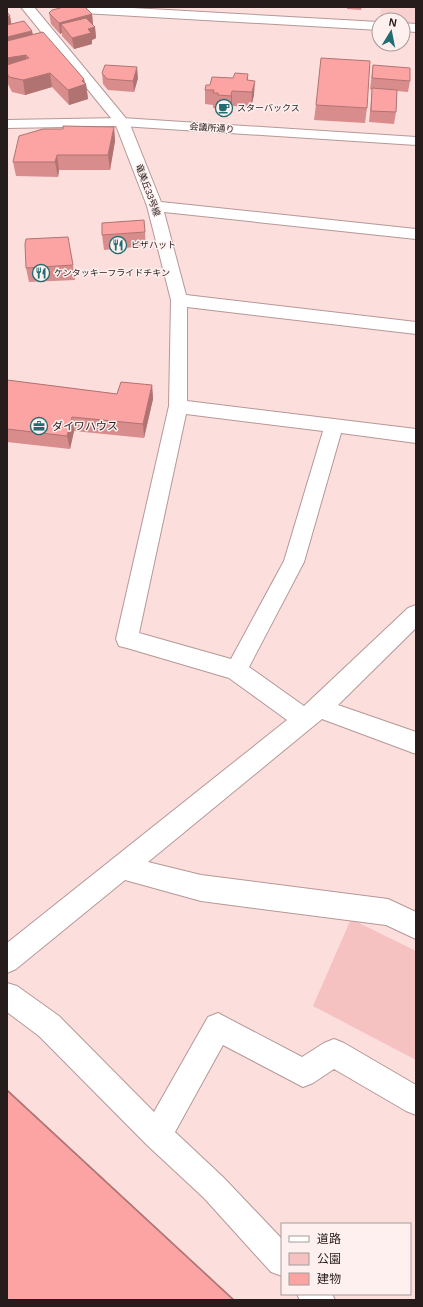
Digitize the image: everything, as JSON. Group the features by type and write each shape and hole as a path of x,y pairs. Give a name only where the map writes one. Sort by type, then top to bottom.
{"street":[{"name":"竜美丘33号線","path":"27,7 122,122 155,206 179,300 178,406 127,639 236,670"},
{"path":"280,21 282,7"},
{"path":"68,12 83,8 371,26"},
{"path":"38,19 53,16"},
{"name":"会議所通り","path":"7,124 122,122 416,141"},
{"path":"155,206 416,234"},
{"path":"179,300 416,328"},
{"path":"178,406 416,436"},
{"path":"334,426 294,562 236,670 312,714 416,743"},
{"path":"7,960 312,714 416,614"},
{"path":"122,867 201,888 388,912 416,926"},
{"path":"7,996 49,1026 157,1135 214,1188 281,1260"},
{"path":"157,1135 218,1027 303,1073 334,1053 416,1101"}],"shaded area":[{"path":"381,7 416,7 416,23 411,23 411,12 381,12"}],"green space":[{"path":"351,919 416,951 416,1060 313,1006"}],"building":[{"path":"64,7 85,7 92,14 59,23 49,13 52,10"},
{"path":"86,18 95,27 88,29 91,33 72,38 61,24"},
{"path":"24,21 32,31 7,37 7,25"},
{"path":"43,32 84,79 82,81 86,84 68,90 50,73 23,80 9,77 7,73 7,65 29,58 26,55 7,58 7,41"},
{"path":"321,58 370,61 367,108 316,105"},
{"path":"105,65 137,67 133,81 107,79 102,73"},
{"path":"373,65 410,68 410,81 372,78"},
{"path":"235,73 248,74 247,80 255,81 252,92 232,91 231,96 218,95 218,93 213,93 214,90 205,90 206,85 210,85 212,77 233,78"},
{"path":"372,88 397,90 396,112 371,111"},
{"path":"63,126 114,127 108,155 57,155 55,162 13,162 19,136 43,129 63,129"},
{"path":"144,220 145,232 102,235 102,223"},
{"path":"68,237 73,265 26,268 26,239"},
{"path":"7,380 117,394 121,382 152,385 143,424 72,417 67,436 7,429"},
{"path":"7,1091 233,1300 7,1300"}],"place":[{"name":"スターバックス","path":"224,108"},
{"name":"ピザハット","path":"118,245"},
{"name":"ケンタッキーフライドチキン","path":"41,273"},
{"name":"ダイワハウス","path":"39,426"}]}
